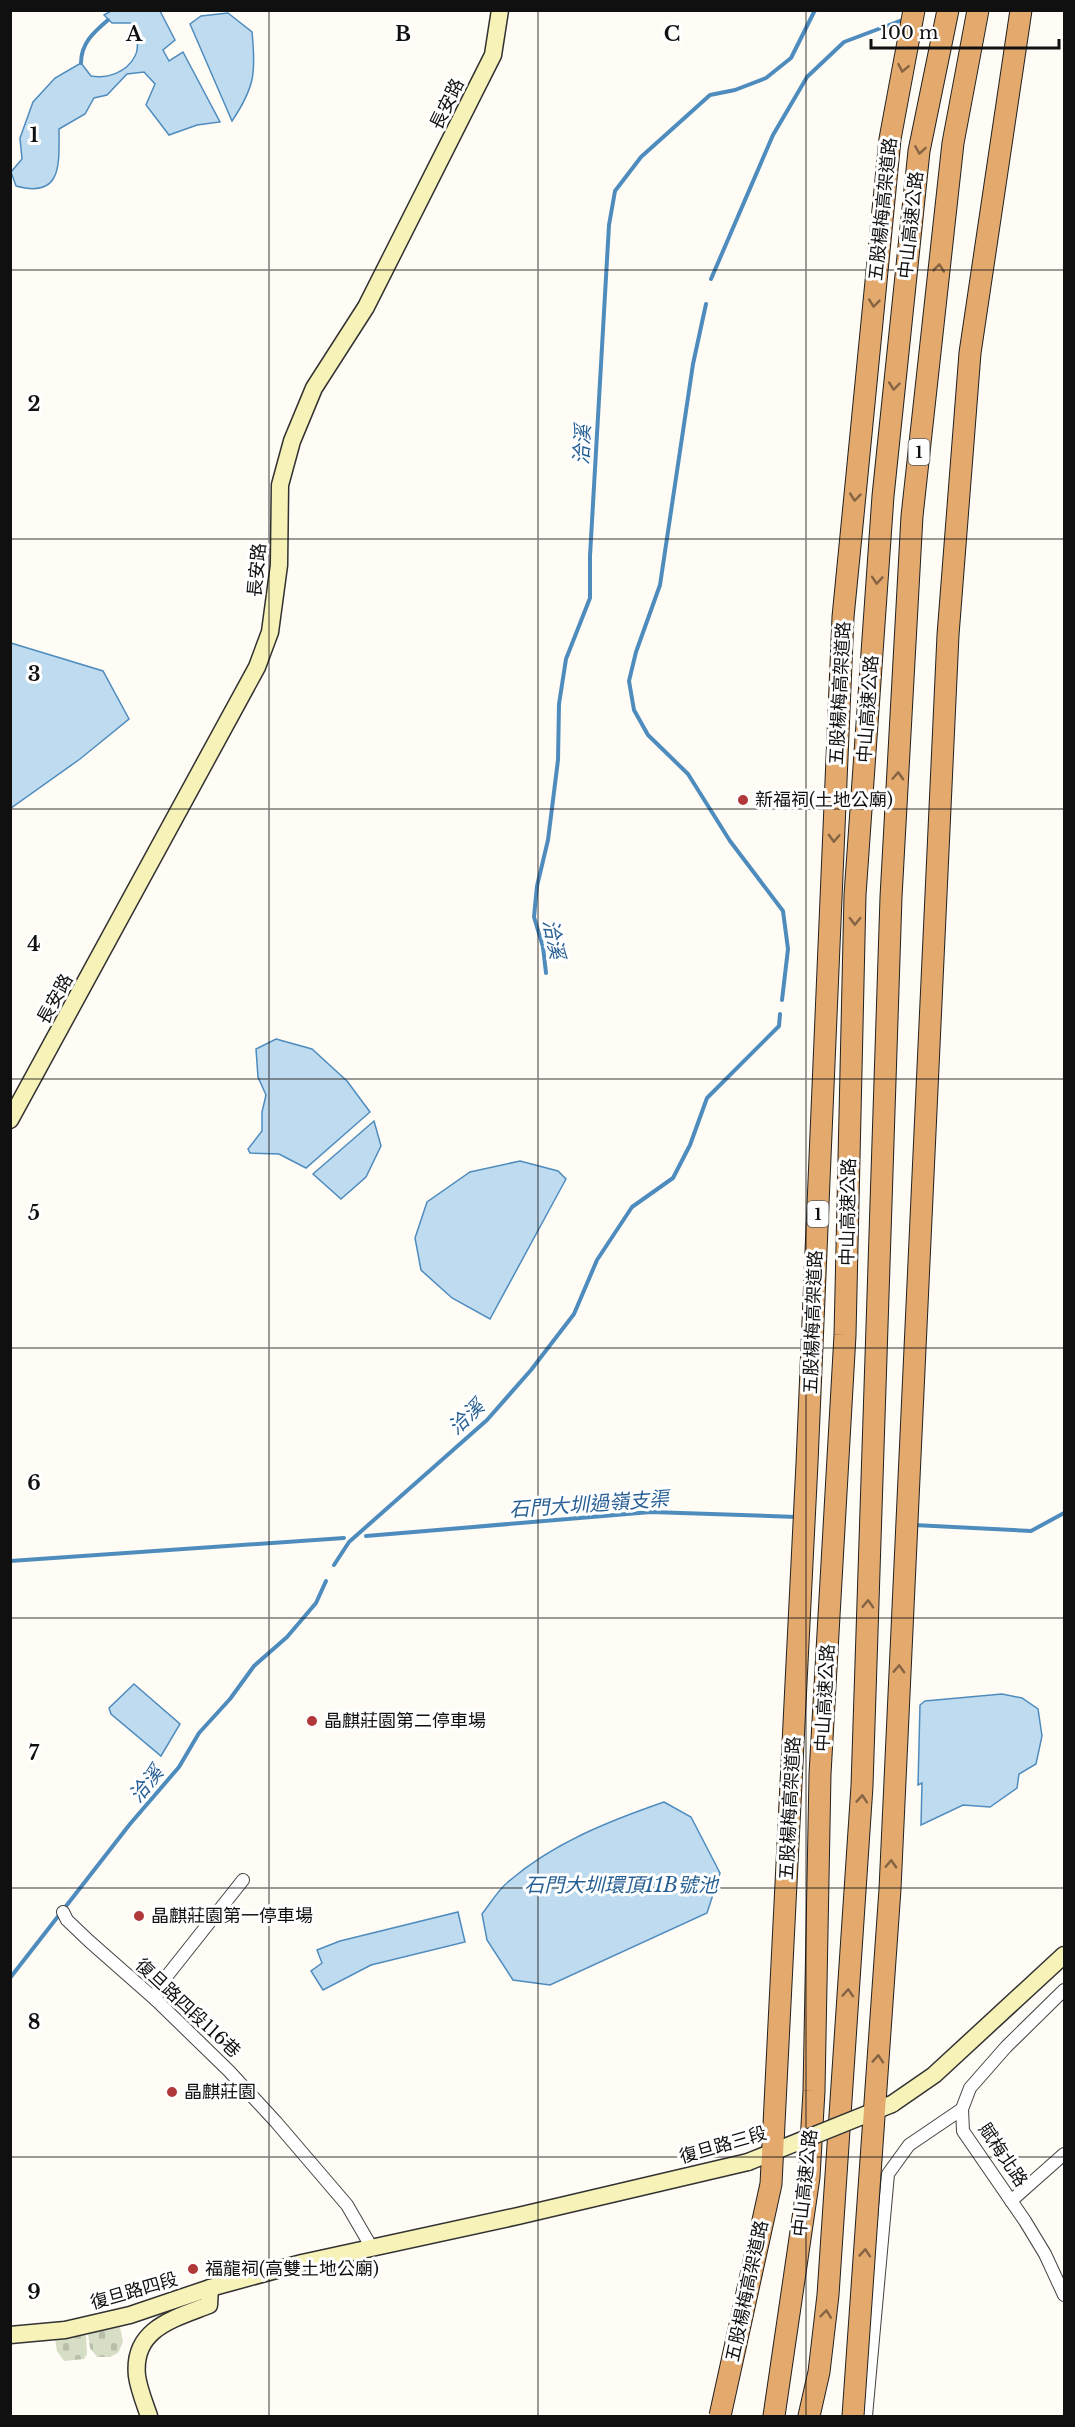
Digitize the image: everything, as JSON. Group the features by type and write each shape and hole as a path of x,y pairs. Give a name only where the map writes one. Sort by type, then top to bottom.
{"highway":[{"name":"五股楊梅高架道路","path":"720,2416 771,2184 808,1451 843,617 890,139 914,10"},
{"name":"中山高速公路","path":"774,2416 809,2177 814,2091 820,1774 845,1335 855,895 883,496 919,151 948,10"},
{"name":"中山高速公路","path":"809,2416 819,2372 830,2273 862,1786 891,897 912,516 953,143 978,10"},
{"path":"854,2416 890,1889 948,635 970,353 1021,10"},
{"path":"819,2372 819,2416"}],"street":[{"name":"長安路","path":"10,1120 257,668 270,632 279,565 280,485 292,441 314,388 366,307 493,55 500,10"},
{"path":"156,2000 159,1986 243,1880"},
{"name":"復旦路四段116巷","path":"63,1912 67,1920 88,1941 156,2000 229,2071 276,2122 347,2205 372,2248"},
{"name":"復旦路三段","path":"372,2248 748,2162 892,2104 934,2075 1065,1955"},
{"name":"賦梅北路","path":"1065,1990 1006,2047 970,2088 962,2109 963,2131 1045,2254 1065,2295"},
{"path":"866,2416 888,2174 909,2145 962,2109"},
{"path":"1011,2201 1065,2154"},
{"name":"復旦路四段","path":"10,2336 65,2330 130,2315 210,2288 302,2263 372,2248"},
{"path":"149,2416 137,2378 138,2356 146,2339 162,2324 208,2305 210,2288"}],"green space":[{"path":"120,2327 123,2342 118,2353 110,2357 97,2357 90,2348 88,2334"},
{"path":"86,2334 87,2354 84,2359 64,2361 57,2351 55,2339"}],"water":[{"path":"111,11 160,11 175,40 163,50 169,61 183,52 220,122 197,125 169,135 146,105 155,84 144,72 127,74 107,95 94,98 85,114 59,129 58,165 50,183 31,189 16,186 11,172 22,159 20,138 33,102 55,78 81,63 91,76 97,77 116,73 132,62 137,44 134,23 112,23 104,15"},
{"path":"228,13 252,32 254,58 249,88 232,121 190,24 201,16"},
{"path":"11,643 103,671 129,719 80,759 11,808"},
{"path":"276,1039 312,1049 347,1081 370,1112 306,1168 279,1154 250,1153 248,1149 262,1131 262,1112 266,1095 258,1077 256,1049"},
{"path":"374,1121 381,1146 366,1177 341,1199 313,1174"},
{"path":"520,1161 558,1171 566,1179 490,1319 452,1298 421,1270 415,1238 427,1202 470,1172"},
{"path":"134,1684 180,1724 161,1756 111,1714 109,1708"},
{"path":"1002,1694 1022,1698 1038,1709 1042,1736 1036,1764 1019,1774 1017,1788 990,1807 963,1805 921,1825 922,1783 918,1785 920,1705 925,1701"},
{"name":"石門大圳環頂11B號池","path":"664,1802 691,1817 720,1873 707,1913 550,1985 513,1980 487,1940 482,1914 501,1889 525,1868 563,1845 602,1825"},
{"path":"458,1912 465,1942 371,1965 323,1990 311,1971 322,1963 317,1950 340,1941"}],"waterway":[{"name":"洽溪","path":"546,973 543,947 534,917 537,886 548,840 558,760 559,704 566,659 590,598 590,556 609,225 615,191 641,157 710,95 735,90 766,78 791,58 815,10"},
{"name":"洽溪","path":"711,279 773,135 807,77 844,42 905,19"},
{"path":"81,63 86,44 108,20"},
{"name":"洽溪","path":"706,304 693,364 660,585 636,652 629,681 634,710 648,735 688,774 730,841 783,911 788,949 782,1000"},
{"name":"洽溪","path":"334,1565 349,1542 487,1420 531,1370 574,1314 597,1260 632,1207 673,1178 690,1145 707,1098 779,1026 780,1014"},
{"name":"石門大圳過嶺支渠","path":"366,1536 651,1512 797,1517"},
{"name":"石門大圳過嶺支渠","path":"914,1525 1031,1531 1064,1513"},
{"name":"石門大圳過嶺支渠","path":"10,1561 344,1538"},
{"name":"洽溪","path":"10,1978 130,1824 179,1767 199,1733 230,1699 254,1666 287,1637 316,1603 326,1581"}],"place":[{"name":"新福祠(土地公廟)","path":"743,800"},
{"name":"晶麒莊園第二停車場","path":"312,1721"},
{"name":"晶麒莊園第一停車場","path":"139,1916"},
{"name":"晶麒莊園","path":"172,2092"},
{"name":"福龍祠(高雙土地公廟)","path":"193,2269"}]}
